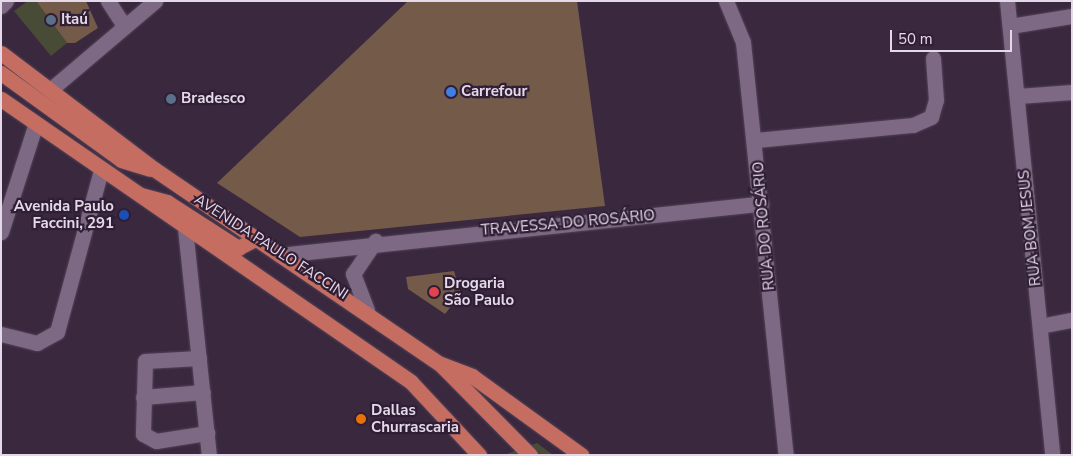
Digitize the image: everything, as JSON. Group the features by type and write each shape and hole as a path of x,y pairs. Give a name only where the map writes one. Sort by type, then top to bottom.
{"main road":[{"name":"AVENIDA PAULO FACCINI","path":"1,53 154,169 255,239 367,310 440,364 530,455"},
{"path":"1,73 121,160 154,169"},
{"name":"AVENIDA PAULO FACCINI","path":"1,99 35,126 411,382 479,455"},
{"path":"137,195 167,202 238,248 255,239"},
{"path":"440,364 472,376 581,455"},
{"path":"454,428 465,455"}],"street":[{"path":"1,6 6,1"},
{"path":"108,1 124,26"},
{"path":"50,90 155,1"},
{"name":"RUA DO ROSÁRIO","path":"726,1 743,42 756,140 786,455"},
{"name":"RUA BOM JESUS","path":"1007,1 1018,96 1052,455"},
{"path":"1010,26 1072,16"},
{"path":"756,140 913,125 931,117 936,100 933,58"},
{"path":"1018,96 1072,92"},
{"path":"1,232 35,126"},
{"path":"1,334 37,343 57,332 101,170"},
{"name":"TRAVESSA DO ROSÁRIO","path":"280,254 375,241 761,204"},
{"path":"185,228 209,455"},
{"path":"367,310 354,274 375,241"},
{"path":"1040,326 1072,320"},
{"path":"199,358 145,361 142,434 148,440 207,434"},
{"path":"143,397 203,392"}],"green space":[{"path":"28,1 36,1 67,43 51,56 14,11"},
{"path":"537,443 553,455 504,455"}],"building":[{"path":"36,1 86,1 98,28 75,43 67,43"},
{"name":"Carrefour","path":"408,1 577,1 605,206 300,237 217,183"},
{"path":"454,271 461,294 445,314 408,289 406,277"}],"place":[{"name":"Itaú","path":"51,20"},
{"name":"Carrefour","path":"451,92"},
{"name":"Bradesco","path":"171,99"},
{"name":"Avenida Paulo Faccini, 291","path":"124,215"},
{"name":"Drogaria São Paulo","path":"434,292"},
{"name":"Dallas Churrascaria","path":"361,419"}]}
